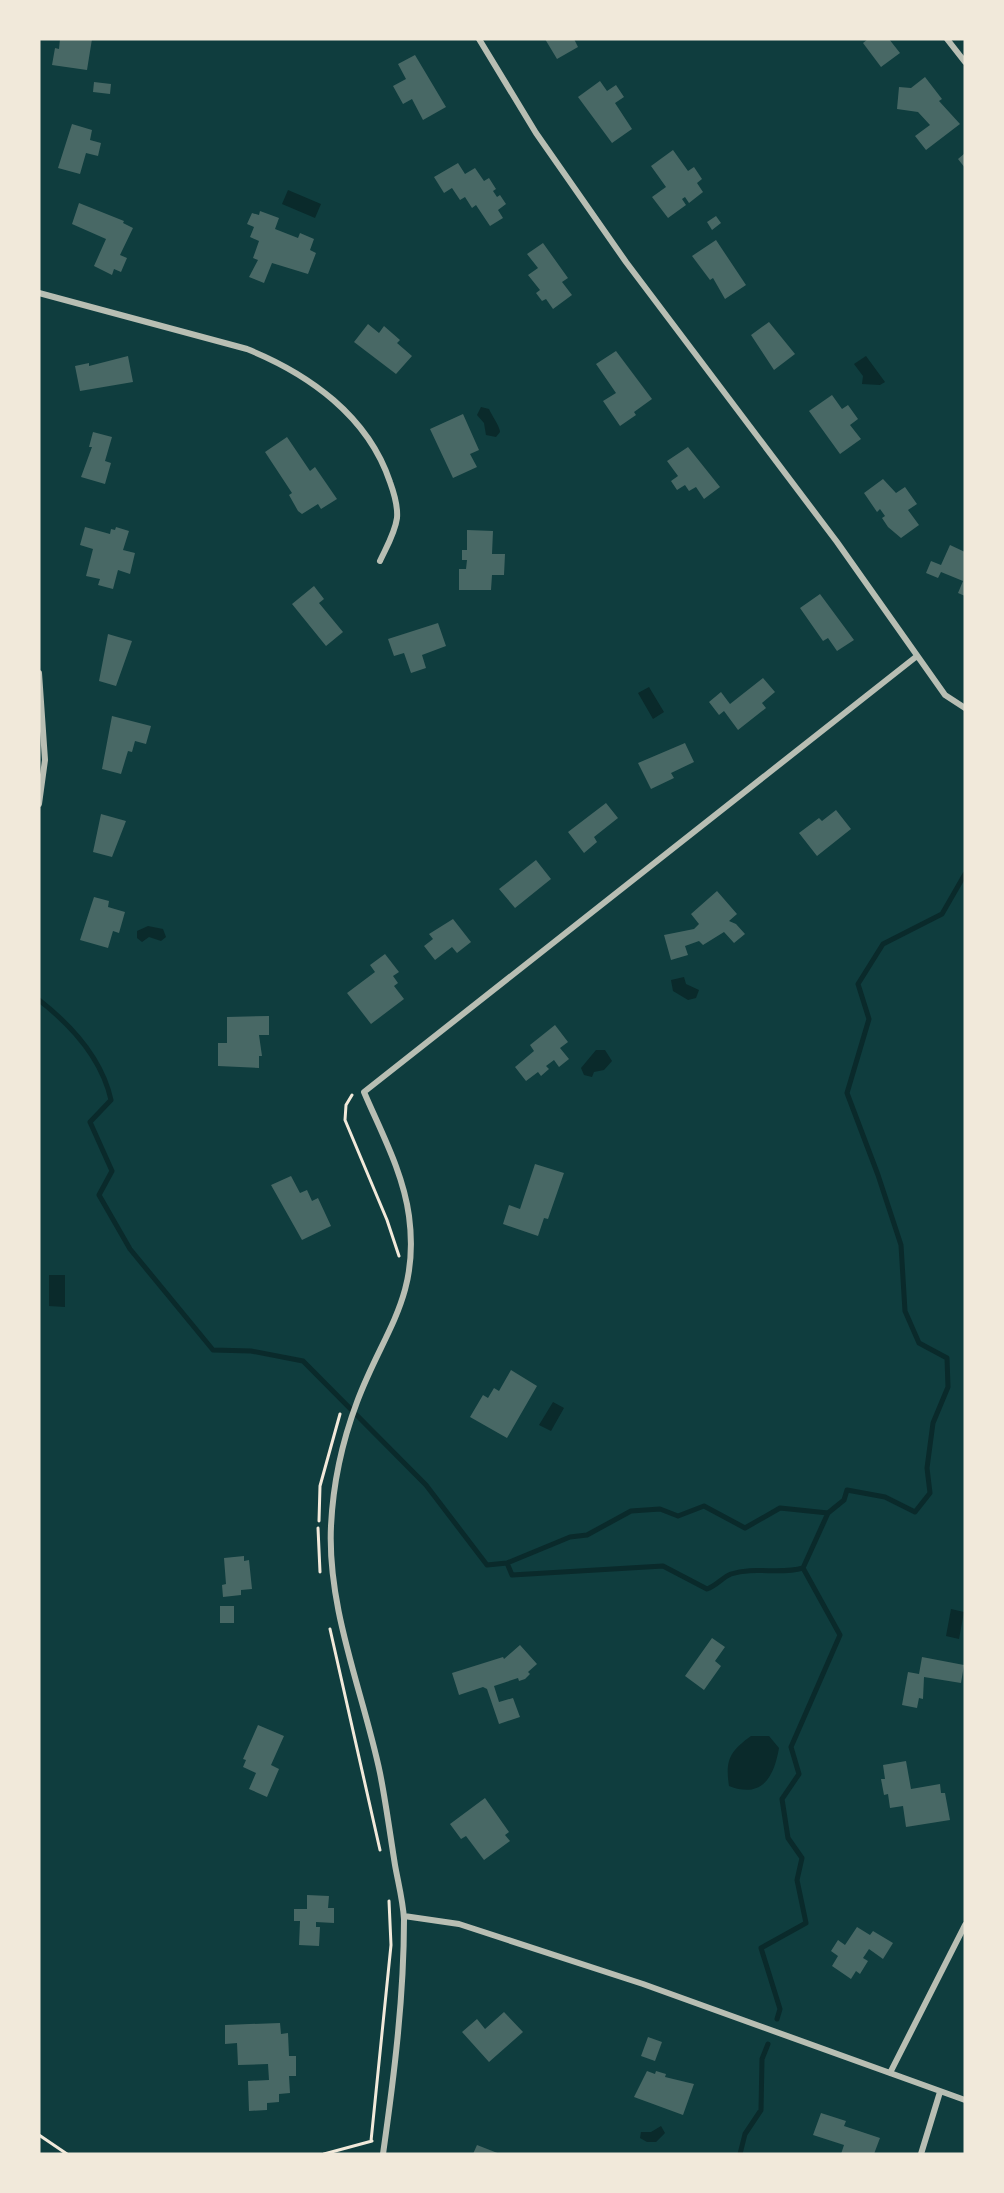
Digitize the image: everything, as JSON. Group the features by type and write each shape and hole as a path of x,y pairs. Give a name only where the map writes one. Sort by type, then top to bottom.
{"street":[{"path":"479,39 536,133 626,262 837,542 945,695 965,708"},
{"path":"947,39 965,62"},
{"path":"39,293 247,349 278,361 329,396 353,419 373,446 386,470 394,493 397,517 380,561"},
{"path":"383,2154 395,2070 404,1916 380,1774 339,1608 332,1568 331,1527 334,1487 350,1424 357,1401 394,1326 404,1299 411,1243 404,1191 364,1092 917,656"},
{"path":"39,674 45,760 39,804"},
{"path":"404,1916 459,1924 643,1984 965,2100"},
{"path":"890,2073 965,1925"},
{"path":"921,2154 940,2092"}],"path":[{"path":"356,1090 346,1105 345,1120 387,1220 400,1261"},
{"path":"321,1578 317,1556 320,1486 340,1414"},
{"path":"328,1622 382,1860"},
{"path":"371,2141 391,1945 389,1896"},
{"path":"39,2135 67,2154"},
{"path":"324,2154 386,2138"}],"water":[{"path":"288,190 321,204 315,218 282,204"},
{"path":"866,356 885,382 880,385 862,384 863,376 854,364"},
{"path":"481,407 489,409 497,424 500,432 496,437 486,435 484,423 477,415"},
{"path":"649,687 664,712 653,719 638,693"},
{"path":"148,926 163,929 166,937 161,941 149,937 142,942 137,938 137,931"},
{"path":"684,977 686,984 699,990 696,998 688,1000 673,991 671,980"},
{"path":"596,1050 605,1050 612,1061 604,1070 594,1072 592,1077 584,1075 581,1068"},
{"path":"49,1275 65,1275 65,1307 49,1306"},
{"path":"553,1402 564,1408 551,1431 539,1425"},
{"path":"951,1609 964,1612 959,1639 946,1636"},
{"path":"751,1736 769,1736 779,1748 774,1768 770,1776 758,1787 750,1790 729,1786 728,1769 731,1757 738,1746"},
{"path":"661,2126 665,2133 656,2142 647,2142 640,2138 641,2132 651,2132"}],"building":[{"path":"60,39 92,39 87,70 52,65 55,48 59,49"},
{"path":"545,39 574,39 578,47 557,59"},
{"path":"868,39 889,39 900,53 881,67 863,43"},
{"path":"415,55 446,107 423,120 412,99 403,104 393,86 406,79 398,64"},
{"path":"925,77 942,99 939,101 960,124 926,150 915,136 930,125 918,112 897,109 899,87 911,88"},
{"path":"600,81 607,91 616,85 624,97 615,103 632,129 612,143 578,97"},
{"path":"94,82 111,84 110,94 93,92"},
{"path":"72,124 92,130 90,140 101,143 98,156 86,153 80,174 58,168"},
{"path":"673,150 688,171 694,167 702,179 697,183 703,192 689,203 685,197 682,199 686,205 668,218 652,197 666,187 651,166"},
{"path":"965,153 965,168 958,159"},
{"path":"458,163 465,174 475,168 484,181 489,178 496,189 493,191 497,197 500,195 506,204 498,210 503,218 490,226 476,205 472,208 465,197 460,200 452,188 444,193 434,177"},
{"path":"79,203 124,221 123,223 133,228 120,255 127,258 121,272 114,269 112,275 94,266 106,239 72,224"},
{"path":"260,211 279,218 275,229 298,238 300,233 314,239 310,250 316,253 308,274 272,263 264,283 249,277 258,260 253,258 259,241 250,237 254,227 247,224 252,213 259,215"},
{"path":"716,216 721,223 712,230 707,222"},
{"path":"716,240 746,285 725,299 713,278 710,280 692,256"},
{"path":"543,243 568,278 562,282 572,295 553,309 546,299 542,301 536,293 540,290 528,275 538,268 527,254"},
{"path":"769,322 795,354 774,370 751,335"},
{"path":"368,324 379,333 384,326 400,340 397,343 412,356 396,374 354,342"},
{"path":"616,351 652,399 634,412 636,415 620,426 603,401 616,393 596,364"},
{"path":"128,356 133,382 80,391 75,366 89,363 89,366"},
{"path":"832,395 842,409 848,405 858,419 850,425 861,439 840,454 809,411"},
{"path":"463,414 479,450 470,454 477,467 453,478 430,429"},
{"path":"93,432 112,437 105,461 111,463 105,484 81,477 92,447 89,447"},
{"path":"287,437 310,471 315,467 337,499 321,509 318,504 302,514 298,511 289,495 292,493 265,452"},
{"path":"688,447 720,487 704,499 696,487 689,491 685,485 677,490 671,481 678,476 667,461"},
{"path":"883,479 896,493 905,487 917,504 908,510 919,525 901,538 888,527 882,518 885,516 880,509 877,512 864,493"},
{"path":"85,527 110,534 111,529 115,530 116,527 129,531 123,550 135,553 130,574 118,570 113,589 98,585 100,579 86,576 93,549 80,545"},
{"path":"467,530 493,531 492,554 505,554 504,575 492,575 491,590 459,590 459,569 466,569 467,560 462,560 462,550 467,550"},
{"path":"950,545 965,552 965,596 958,593 963,581 941,572 938,578 926,573 931,561 941,565"},
{"path":"314,586 324,599 319,603 343,632 326,646 292,604"},
{"path":"820,594 854,640 837,651 828,638 823,641 800,608"},
{"path":"438,623 446,646 422,655 426,668 411,673 404,653 394,656 388,639"},
{"path":"108,634 132,641 116,686 99,681"},
{"path":"763,678 775,692 762,703 766,708 738,730 724,711 719,715 709,702 721,692 730,704"},
{"path":"112,716 151,726 146,744 135,741 132,752 128,751 121,774 102,769"},
{"path":"685,743 694,762 671,773 674,778 651,789 638,763"},
{"path":"606,803 618,818 594,837 597,842 584,853 568,832"},
{"path":"836,810 851,829 817,856 799,833 819,818 822,821"},
{"path":"101,814 126,821 112,857 93,852"},
{"path":"536,860 551,879 515,908 499,889"},
{"path":"717,891 737,914 729,921 736,924 745,934 734,943 724,932 703,945 699,941 685,946 688,955 671,960 664,935 694,929 699,924 691,914"},
{"path":"94,897 109,901 108,907 125,912 119,933 113,931 108,948 80,940"},
{"path":"453,919 471,942 457,953 452,947 435,960 424,946 433,939 429,934"},
{"path":"385,954 399,972 393,976 398,983 394,986 404,999 371,1024 347,993 375,972 370,965"},
{"path":"269,1016 269,1035 259,1035 262,1056 259,1056 259,1068 218,1066 218,1043 227,1043 227,1017"},
{"path":"555,1025 568,1042 560,1048 569,1059 559,1067 554,1060 546,1066 549,1069 541,1076 538,1072 526,1081 515,1067 534,1051 530,1045"},
{"path":"535,1164 564,1173 548,1219 544,1218 538,1236 503,1224 509,1205 520,1209"},
{"path":"291,1176 300,1193 307,1190 312,1201 318,1198 331,1226 302,1240 271,1185"},
{"path":"511,1370 537,1386 507,1438 470,1417 483,1395 488,1398 494,1388 499,1391"},
{"path":"244,1556 244,1561 249,1560 252,1589 241,1590 241,1595 223,1597 222,1585 226,1584 224,1558"},
{"path":"220,1606 234,1606 234,1623 220,1623"},
{"path":"712,1638 725,1647 715,1661 721,1666 704,1690 685,1676"},
{"path":"520,1645 537,1664 528,1672 530,1674 525,1679 519,1681 518,1678 494,1686 499,1702 513,1698 520,1717 499,1724 487,1689 483,1687 459,1695 452,1673 503,1657 504,1659"},
{"path":"922,1657 964,1665 961,1683 924,1677 923,1699 919,1698 917,1708 902,1705 908,1672 919,1674"},
{"path":"258,1725 284,1736 271,1765 279,1769 267,1797 249,1789 256,1773 243,1767 246,1760 243,1759"},
{"path":"906,1761 911,1789 940,1784 941,1793 945,1793 950,1820 906,1827 903,1806 890,1808 888,1794 884,1795 881,1779 885,1779 883,1765"},
{"path":"485,1798 509,1832 505,1835 510,1841 484,1860 466,1836 461,1839 450,1824"},
{"path":"307,1895 329,1896 328,1908 334,1908 334,1923 316,1922 316,1927 320,1927 319,1946 299,1945 300,1921 294,1921 294,1909 307,1909"},
{"path":"857,1927 870,1935 873,1931 893,1943 883,1959 869,1949 863,1958 868,1961 860,1974 856,1971 851,1979 832,1966 838,1956 831,1951 838,1940 845,1945"},
{"path":"504,2012 523,2032 489,2062 462,2032 477,2019 485,2029"},
{"path":"280,2023 281,2034 288,2033 289,2056 296,2056 296,2076 289,2076 290,2093 279,2094 279,2102 267,2103 267,2110 249,2111 248,2081 269,2080 268,2064 238,2065 237,2043 225,2044 225,2025"},
{"path":"648,2037 662,2042 655,2061 641,2056"},
{"path":"647,2071 655,2074 656,2071 666,2074 665,2077 694,2084 683,2115 634,2097"},
{"path":"821,2113 846,2121 844,2126 880,2138 874,2154 841,2154 844,2145 813,2135"},
{"path":"477,2145 500,2154 473,2154"}],"waterway":[{"path":"777,2019 780,2009 761,1948 806,1923 797,1880 802,1858 788,1838 782,1799 799,1774 791,1747 840,1635 803,1568 828,1513 844,1500 847,1490 885,1497 915,1512 930,1493 927,1468 933,1423 948,1387 947,1358 919,1343 905,1311 901,1245 847,1093 869,1019 858,984 883,944 942,914 965,874"},
{"path":"39,1000 84,1044 107,1085 111,1100 90,1122 112,1171 99,1195 130,1249 213,1350 251,1351 303,1361 426,1485 487,1565 507,1563 512,1575 663,1566 707,1589 728,1575 740,1572 785,1571 803,1568"},
{"path":"507,1563 570,1537 587,1535 631,1511 660,1509 678,1516 704,1506 745,1528 780,1508 828,1513"},
{"path":"740,2154 745,2134 761,2110 762,2059 768,2044"}]}
